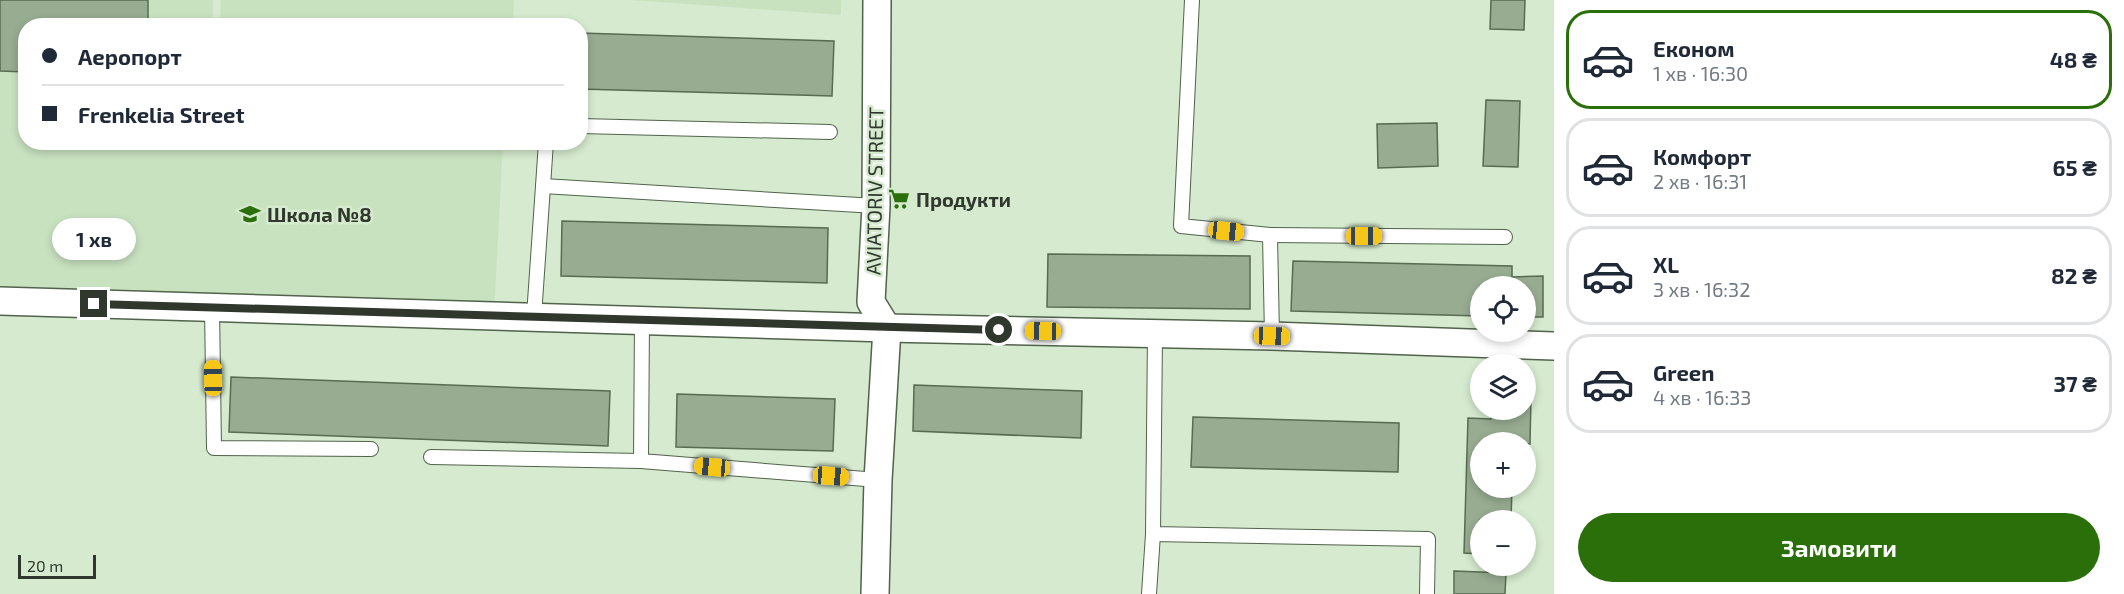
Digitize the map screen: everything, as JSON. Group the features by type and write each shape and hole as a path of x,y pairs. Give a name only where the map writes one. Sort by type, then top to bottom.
{"street":[{"name":"AVIATORIV STREET","path":"877,0 876,206 871,302 887,328"},
{"path":"0,301 887,328 1272,336 1554,346"},
{"path":"875,594 878,480 887,328"}],"lane":[{"path":"1192,0 1181,226 1270,235 1505,237"},
{"path":"588,126 830,132"},
{"path":"534,316 545,150"},
{"path":"543,186 876,206"},
{"path":"1270,235 1272,336"},
{"path":"212,307 214,448 371,449"},
{"path":"641,461 642,320"},
{"path":"1149,594 1153,534 1155,334"},
{"path":"431,457 641,461 878,480"},
{"path":"1153,534 1428,539 1427,594"}],"shaded area":[{"name":"Школа №8","path":"0,0 213,0 212,18 18,18 18,150 503,150 494,314 0,286"},
{"path":"221,0 514,0 513,18 220,18"},
{"path":"631,0 841,0 841,15"}],"building":[{"path":"0,0 148,0 148,18 18,18 18,72 0,71"},
{"path":"1491,0 1525,0 1524,30 1490,29"},
{"path":"588,33 834,41 832,96 588,89"},
{"path":"1486,100 1520,101 1518,167 1483,166"},
{"path":"1437,123 1438,166 1378,168 1377,124"},
{"path":"562,221 828,228 827,283 561,276"},
{"path":"1048,254 1250,256 1250,309 1047,307"},
{"path":"1293,261 1512,266 1512,276 1470,276 1470,316 1291,311"},
{"path":"1536,276 1543,276 1543,317 1536,317"},
{"path":"231,377 610,391 608,446 229,432"},
{"path":"914,385 1082,391 1081,438 913,431"},
{"path":"677,394 835,399 833,451 676,447"},
{"path":"1193,417 1399,423 1398,472 1191,467"},
{"path":"1468,418 1470,420 1531,420 1530,432 1470,432 1470,498 1512,498 1511,510 1470,510 1470,553 1464,553"},
{"path":"1454,571 1470,572 1470,576 1506,576 1505,594 1454,594"}],"place":[{"name":"Продукти","path":"899,199"},
{"name":"Школа №8","path":"250,214"}],"route":[{"path":"94,304 999,330"}]}
